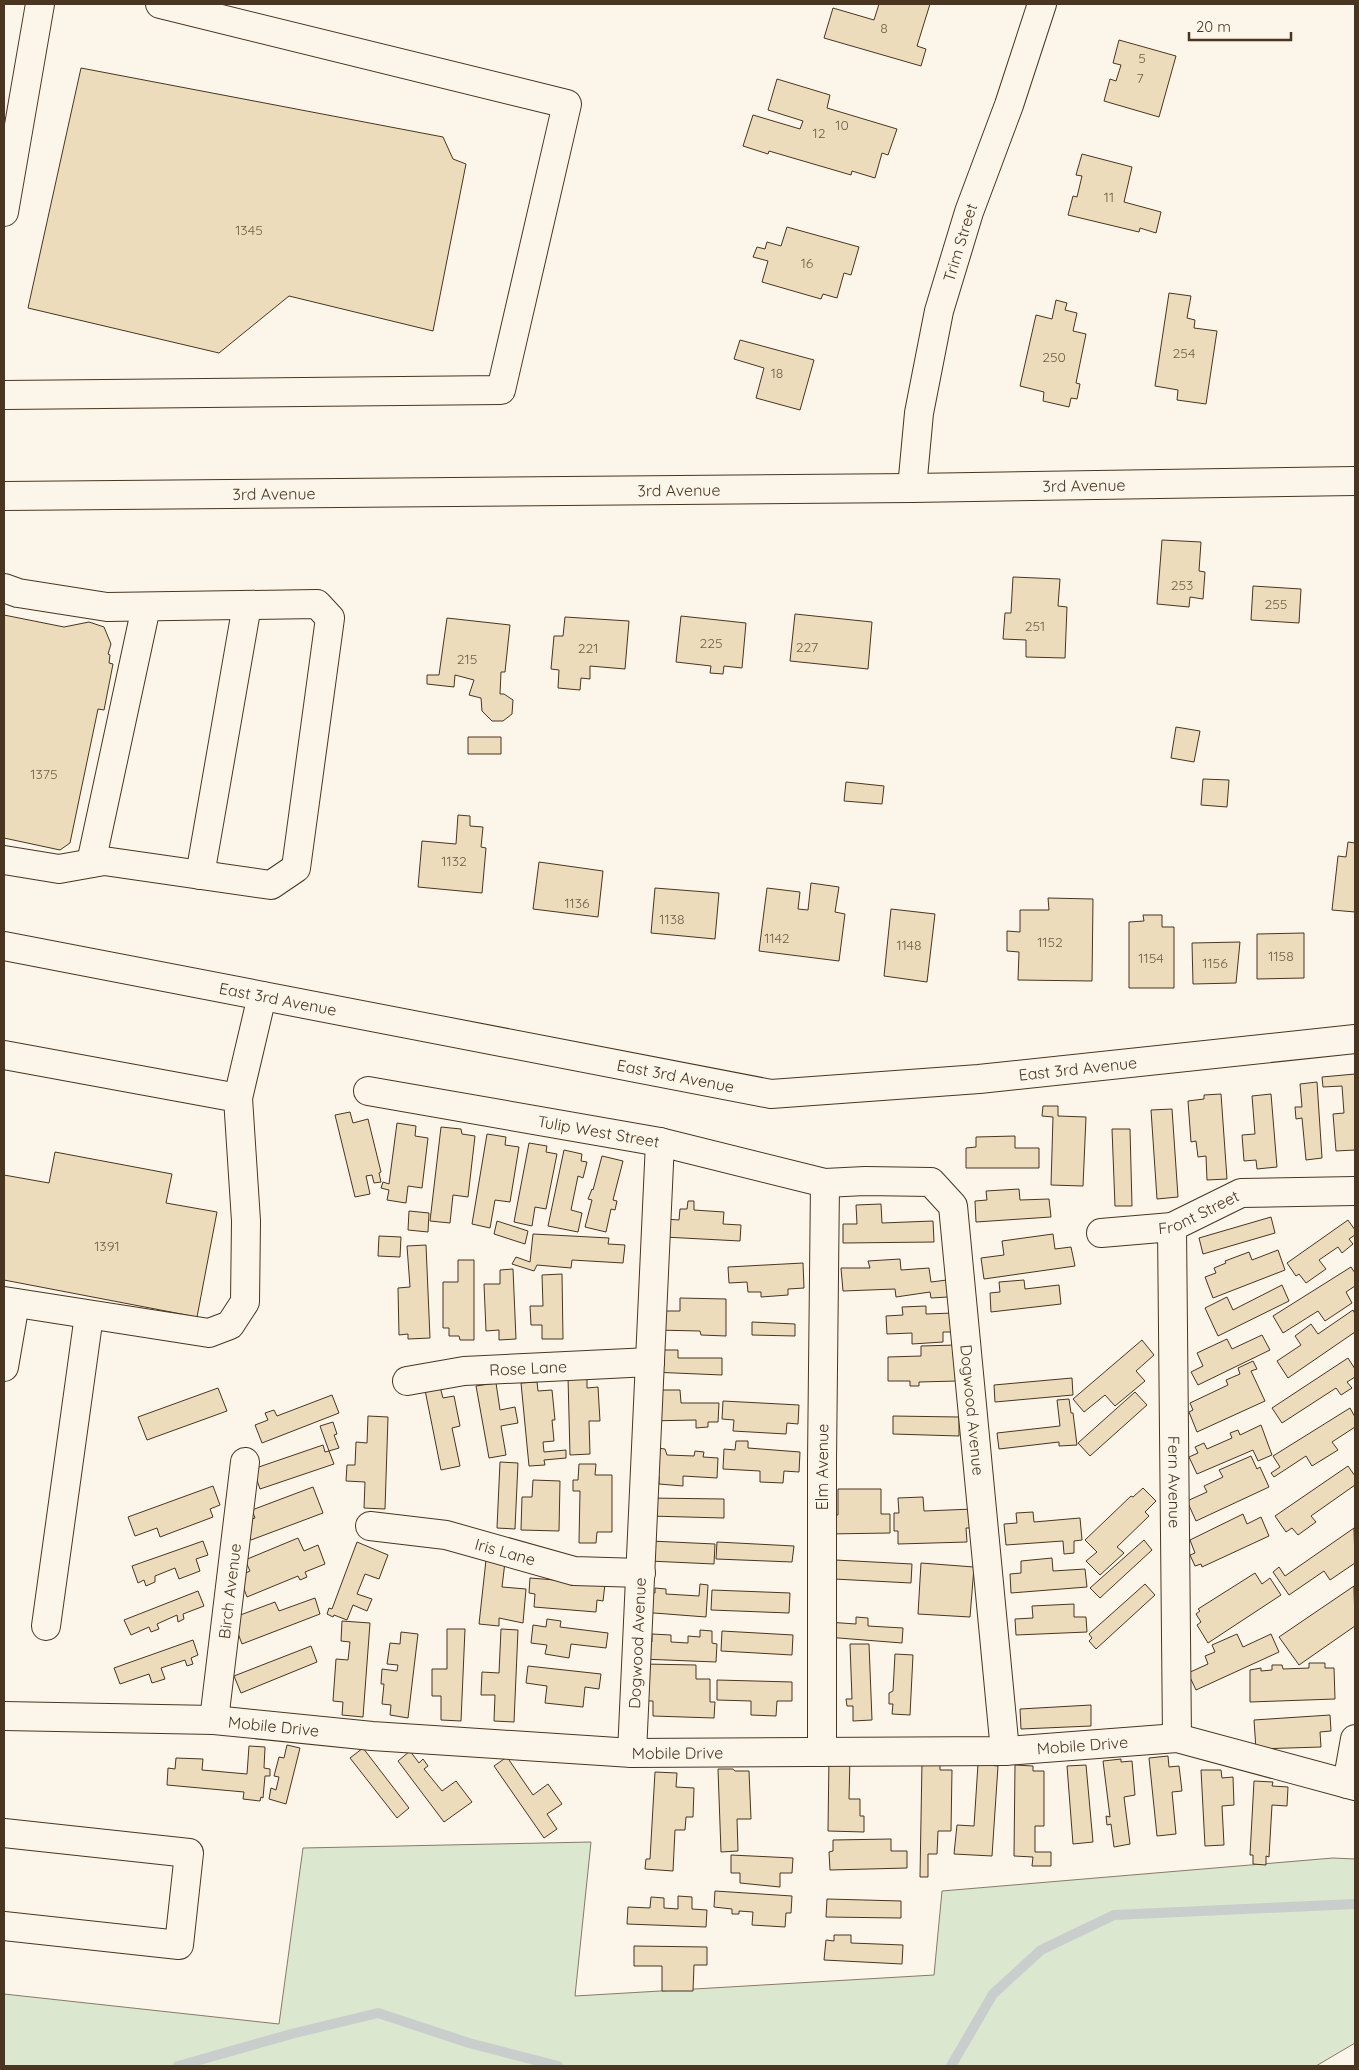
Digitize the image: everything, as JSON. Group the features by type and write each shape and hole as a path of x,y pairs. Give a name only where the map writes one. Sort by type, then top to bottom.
{"street":[{"path":"4,212 40,4"},
{"path":"4,395 501,390 567,104 160,4"},
{"name":"Trim Street","path":"912,488 919,413 940,311 968,212 1009,105 1042,4"},
{"name":"3rd Avenue","path":"4,496 912,488 1355,481"},
{"path":"4,588 18,593 107,607 317,604 330,618 296,868 271,885 104,860 59,869 4,860"},
{"path":"200,874 247,605"},
{"path":"91,863 146,607"},
{"name":"East 3rd Avenue","path":"4,946 770,1094 979,1079 1355,1039"},
{"path":"4,1367 10,1302 209,1334 230,1325 245,1302 246,1222 238,1098 262,996"},
{"path":"4,1055 238,1098"},
{"name":"Tulip West Street","path":"368,1090 660,1142 825,1183"},
{"name":"Dogwood Avenue","path":"632,1753 660,1142"},
{"name":"Dogwood Avenue","path":"825,1183 866,1181 930,1182 953,1206 1005,1751"},
{"name":"Elm Avenue","path":"822,1752 822,1461 825,1183"},
{"name":"Front Street","path":"1101,1233 1172,1227 1241,1193 1355,1191"},
{"name":"Fern Avenue","path":"1172,1227 1177,1738"},
{"path":"46,1626 90,1315"},
{"name":"Rose Lane","path":"408,1381 464,1371 650,1362"},
{"name":"Birch Avenue","path":"214,1720 245,1462"},
{"name":"Iris Lane","path":"370,1526 446,1535 574,1570 641,1573"},
{"name":"Mobile Drive","path":"4,1716 214,1720 372,1736 632,1753 1005,1751 1177,1738 1351,1785"},
{"path":"1351,1785 1355,1739"},
{"path":"4,1833 189,1853 178,1945 4,1926"}],"green space":[{"path":"591,1842 575,1996 934,1975 942,1891 1333,1858 1355,1859 1355,2043 1316,2066 4,2066 4,1994 279,2024 303,1848"}],"building":[{"path":"879,4 930,4 917,46 926,49 921,66 824,38 833,8 874,20"},
{"path":"1119,40 1176,56 1159,117 1104,101 1110,79 1116,81 1121,65 1113,63"},
{"path":"81,68 443,137 453,159 466,164 433,331 289,296 219,353 28,308"},
{"path":"777,79 830,95 827,108 897,129 888,155 882,153 875,178 852,171 851,175 769,151 768,154 743,146 753,115 800,129 803,121 768,110"},
{"path":"1082,154 1132,167 1124,202 1161,212 1156,233 1140,228 1139,232 1068,215 1073,196 1077,197 1082,176 1076,175"},
{"path":"787,227 859,247 851,275 844,273 837,298 823,294 821,299 762,282 768,261 753,257 757,247 765,249 767,242 781,246"},
{"path":"1169,293 1191,296 1187,318 1195,320 1194,328 1217,331 1206,404 1177,400 1178,390 1155,386"},
{"path":"1056,300 1067,303 1065,310 1077,313 1073,331 1086,334 1076,383 1080,384 1077,399 1071,398 1069,407 1043,401 1044,392 1020,386 1036,315 1052,319"},
{"path":"740,340 814,360 800,410 756,398 764,368 734,359"},
{"path":"1162,540 1201,542 1199,571 1205,572 1203,599 1190,597 1189,607 1157,604"},
{"path":"1013,577 1060,579 1058,606 1067,607 1065,658 1026,657 1026,640 1003,639 1005,613 1011,613"},
{"path":"1253,586 1301,589 1299,623 1251,620"},
{"path":"795,614 872,622 868,669 790,661"},
{"path":"4,615 64,627 89,622 104,627 111,644 108,654 110,655 109,663 113,664 104,710 98,709 70,843 60,850 4,838"},
{"path":"681,616 746,623 742,668 724,666 723,674 710,673 711,666 676,662"},
{"path":"565,617 629,621 625,669 590,666 590,679 581,678 580,690 558,688 559,670 551,669 554,636 563,636"},
{"path":"447,618 510,625 505,672 501,672 500,694 504,694 513,700 512,714 503,721 492,721 482,711 481,698 469,695 474,680 455,675 454,687 427,684 427,675 439,675"},
{"path":"1176,727 1200,731 1194,762 1171,758"},
{"path":"468,737 501,737 501,754 468,754"},
{"path":"1203,779 1229,780 1227,807 1201,805"},
{"path":"846,782 884,786 882,804 844,801"},
{"path":"458,815 470,816 470,826 483,827 481,847 486,848 482,893 418,887 422,841 456,844"},
{"path":"1348,842 1355,843 1355,912 1332,910 1338,856 1346,857"},
{"path":"539,862 603,871 598,917 533,909"},
{"path":"811,883 839,887 835,912 845,914 839,961 759,951 767,888 800,892 798,909 808,910"},
{"path":"655,888 719,893 715,939 651,933"},
{"path":"1048,898 1093,899 1092,981 1018,980 1019,952 1007,951 1007,931 1020,932 1020,910 1049,910"},
{"path":"891,909 935,914 927,982 884,976"},
{"path":"1143,915 1162,915 1162,927 1174,927 1174,988 1129,988 1129,922 1144,921"},
{"path":"1304,933 1304,978 1257,979 1257,934"},
{"path":"1240,942 1236,983 1193,984 1192,943"},
{"path":"1355,1074 1355,1150 1336,1151 1333,1114 1344,1113 1342,1086 1323,1087 1322,1077"},
{"path":"1317,1082 1322,1158 1306,1160 1302,1118 1296,1119 1295,1107 1302,1107 1300,1084"},
{"path":"1221,1094 1227,1179 1207,1180 1206,1156 1198,1157 1196,1141 1191,1142 1188,1101 1204,1099 1204,1095"},
{"path":"1271,1094 1277,1167 1257,1169 1256,1160 1244,1161 1242,1135 1255,1134 1252,1096"},
{"path":"1043,1106 1058,1106 1058,1116 1086,1117 1083,1186 1051,1185 1053,1117 1042,1116"},
{"path":"1172,1109 1178,1197 1157,1199 1151,1110"},
{"path":"350,1112 353,1123 368,1119 381,1172 379,1173 381,1182 374,1183 372,1175 366,1176 370,1194 355,1197 335,1115"},
{"path":"397,1123 416,1126 415,1136 428,1138 422,1188 408,1186 406,1203 387,1200 389,1190 381,1188 383,1182 389,1184"},
{"path":"441,1127 461,1129 462,1134 475,1136 468,1197 453,1195 450,1223 430,1221"},
{"path":"1112,1129 1130,1129 1132,1206 1115,1206"},
{"path":"487,1134 506,1137 505,1145 519,1147 510,1202 495,1200 490,1228 472,1224"},
{"path":"1015,1136 1015,1148 1039,1148 1039,1168 966,1168 966,1148 976,1147 976,1137"},
{"path":"529,1143 547,1146 546,1152 557,1154 546,1209 535,1207 532,1226 514,1222"},
{"path":"564,1150 582,1154 581,1161 587,1162 583,1178 578,1176 571,1210 582,1213 578,1232 548,1226"},
{"path":"55,1152 172,1174 166,1203 217,1212 197,1317 4,1280 4,1175 49,1183"},
{"path":"602,1156 623,1161 613,1200 617,1201 615,1210 611,1209 606,1232 585,1227 592,1200 588,1199 593,1190"},
{"path":"1019,1189 1020,1200 1049,1199 1051,1217 976,1222 975,1201 987,1200 986,1191"},
{"path":"688,1201 694,1201 694,1210 724,1212 723,1224 741,1225 740,1241 664,1237 665,1219 679,1220 680,1209 687,1209"},
{"path":"881,1204 882,1223 933,1221 934,1242 843,1243 843,1224 857,1224 856,1205"},
{"path":"409,1211 429,1213 428,1232 408,1230"},
{"path":"1271,1217 1275,1233 1203,1254 1199,1238"},
{"path":"1348,1220 1355,1230 1355,1235 1349,1239 1353,1244 1342,1253 1338,1247 1319,1260 1326,1269 1306,1283 1299,1274 1296,1276 1287,1263"},
{"path":"497,1221 528,1231 525,1244 494,1234"},
{"path":"533,1234 609,1238 608,1244 625,1245 623,1263 572,1260 571,1268 537,1265 534,1271 512,1264 516,1257 530,1262"},
{"path":"1053,1234 1055,1249 1071,1247 1075,1266 984,1279 981,1258 1004,1255 1002,1241"},
{"path":"379,1236 401,1237 400,1257 378,1256"},
{"path":"426,1245 430,1338 408,1339 408,1334 399,1335 398,1288 410,1287 407,1246"},
{"path":"1278,1250 1285,1270 1213,1298 1205,1277 1216,1273 1214,1268 1226,1263 1225,1261 1249,1252 1252,1260"},
{"path":"900,1259 901,1270 929,1268 931,1282 947,1280 948,1297 931,1298 930,1292 896,1297 895,1289 843,1291 841,1268 870,1268 868,1261"},
{"path":"458,1260 474,1260 474,1340 460,1340 459,1336 449,1336 449,1328 443,1328 443,1282 458,1282"},
{"path":"803,1263 804,1288 788,1289 788,1295 761,1297 761,1292 748,1292 747,1282 729,1283 728,1267"},
{"path":"1351,1267 1355,1273 1355,1286 1346,1292 1352,1303 1325,1321 1318,1311 1283,1333 1273,1316"},
{"path":"513,1269 516,1339 499,1340 499,1330 486,1331 484,1284 500,1284 500,1270"},
{"path":"562,1274 563,1339 542,1339 542,1325 531,1325 530,1306 543,1306 542,1275"},
{"path":"1024,1280 1025,1289 1059,1285 1061,1304 991,1312 990,1293 1000,1292 999,1282"},
{"path":"1282,1285 1289,1301 1218,1336 1205,1308 1227,1297 1233,1310"},
{"path":"680,1298 726,1299 726,1336 701,1335 700,1331 654,1330 654,1311 680,1311"},
{"path":"926,1306 926,1314 953,1313 954,1332 943,1332 943,1342 912,1344 912,1333 887,1334 886,1316 903,1315 902,1307"},
{"path":"1353,1310 1355,1314 1355,1332 1288,1378 1277,1361 1301,1345 1295,1336 1311,1324 1318,1334"},
{"path":"752,1322 795,1324 795,1336 752,1335"},
{"path":"1262,1335 1270,1350 1198,1385 1191,1372 1203,1366 1197,1353 1227,1339 1232,1349"},
{"path":"1142,1340 1154,1355 1136,1371 1145,1381 1115,1406 1105,1395 1084,1412 1073,1399"},
{"path":"956,1345 957,1381 919,1382 919,1386 910,1386 910,1381 888,1381 888,1357 921,1356 921,1346"},
{"path":"663,1350 678,1350 678,1358 722,1358 722,1375 651,1372"},
{"path":"1348,1358 1355,1369 1355,1377 1347,1382 1352,1388 1341,1395 1336,1388 1282,1423 1272,1408"},
{"path":"1253,1361 1257,1369 1251,1371 1265,1401 1197,1432 1189,1412 1193,1410 1190,1403 1228,1385 1226,1380 1240,1374 1238,1368"},
{"path":"587,1376 587,1388 598,1387 600,1421 589,1421 590,1454 570,1455 568,1377"},
{"path":"1072,1378 1073,1395 995,1402 994,1385"},
{"path":"537,1382 538,1391 552,1390 555,1420 552,1420 554,1441 543,1442 544,1452 566,1450 566,1458 544,1460 545,1465 529,1466 521,1383"},
{"path":"496,1383 500,1410 515,1407 518,1423 501,1426 506,1455 489,1458 476,1386"},
{"path":"440,1387 443,1398 454,1396 460,1426 452,1428 460,1466 441,1470 425,1390"},
{"path":"218,1388 227,1411 147,1440 138,1417"},
{"path":"657,1390 680,1390 681,1403 719,1403 718,1422 708,1422 708,1427 696,1428 696,1420 646,1421"},
{"path":"1135,1392 1147,1405 1090,1456 1078,1443"},
{"path":"332,1395 339,1413 262,1443 255,1425 268,1420 265,1413 274,1410 277,1416"},
{"path":"1069,1399 1071,1413 1073,1413 1077,1445 1059,1446 1059,1442 999,1449 997,1433 1060,1426 1057,1400"},
{"path":"723,1401 799,1405 798,1424 787,1423 786,1434 733,1431 734,1420 722,1419"},
{"path":"1350,1408 1355,1417 1355,1427 1332,1442 1338,1450 1312,1466 1306,1456 1274,1477 1271,1473 1280,1467 1273,1456"},
{"path":"368,1416 388,1417 385,1509 364,1508 365,1482 346,1481 347,1465 355,1465 356,1442 367,1443"},
{"path":"893,1416 959,1417 959,1436 893,1434"},
{"path":"333,1422 337,1434 334,1435 339,1448 329,1451 320,1426"},
{"path":"1261,1425 1272,1455 1258,1461 1253,1450 1197,1474 1189,1457 1198,1453 1195,1447 1204,1443 1207,1449 1232,1438 1230,1433 1238,1430 1240,1435"},
{"path":"736,1441 748,1441 748,1448 800,1452 799,1472 784,1471 783,1483 760,1482 760,1471 723,1469 724,1449 735,1450"},
{"path":"323,1445 325,1452 329,1451 334,1464 260,1489 253,1469"},
{"path":"657,1448 665,1449 667,1455 694,1456 695,1451 704,1452 703,1457 718,1458 717,1478 683,1476 683,1486 659,1484 659,1476 641,1475"},
{"path":"1251,1456 1257,1469 1260,1467 1269,1487 1196,1521 1187,1501 1207,1492 1204,1486 1223,1477 1219,1470"},
{"path":"500,1462 518,1463 515,1529 497,1528"},
{"path":"579,1464 596,1464 595,1475 612,1475 612,1532 597,1532 596,1543 579,1543 580,1491 573,1491 573,1480 578,1480"},
{"path":"1348,1466 1355,1476 1355,1485 1311,1516 1316,1522 1298,1535 1292,1528 1286,1532 1275,1516"},
{"path":"533,1480 560,1481 559,1531 521,1530 522,1497 532,1497"},
{"path":"213,1486 220,1505 210,1509 213,1517 160,1537 157,1528 135,1536 128,1517"},
{"path":"313,1487 323,1513 251,1540 244,1522 255,1518 252,1510"},
{"path":"1143,1488 1156,1501 1145,1512 1149,1516 1117,1547 1124,1553 1100,1575 1086,1561 1097,1552 1085,1540 1131,1496 1133,1497"},
{"path":"838,1489 881,1489 881,1514 890,1514 890,1533 826,1534 826,1515 838,1515"},
{"path":"923,1497 924,1511 973,1509 974,1528 966,1528 967,1542 898,1544 898,1531 894,1531 894,1513 899,1513 898,1498"},
{"path":"649,1498 724,1499 724,1518 649,1516"},
{"path":"1033,1512 1034,1522 1080,1518 1082,1540 1074,1541 1074,1553 1064,1554 1063,1541 1006,1545 1004,1524 1017,1523 1016,1513"},
{"path":"1243,1514 1247,1524 1261,1517 1269,1536 1202,1567 1201,1564 1195,1566 1190,1555 1195,1553 1190,1540"},
{"path":"1354,1528 1355,1563 1330,1580 1324,1571 1289,1595 1273,1572 1279,1567 1285,1576"},
{"path":"298,1538 304,1551 318,1545 325,1564 305,1572 307,1577 300,1580 298,1576 247,1597 239,1576 250,1571 245,1560"},
{"path":"1144,1540 1152,1550 1100,1598 1090,1588"},
{"path":"203,1541 208,1555 196,1559 200,1571 179,1579 175,1568 155,1576 155,1582 146,1586 144,1580 138,1583 132,1566"},
{"path":"650,1541 715,1544 714,1564 649,1561"},
{"path":"357,1542 388,1555 379,1579 365,1574 357,1594 372,1599 367,1611 353,1605 347,1620 334,1615 333,1617 327,1614 329,1608 332,1609"},
{"path":"717,1542 794,1546 792,1562 716,1559"},
{"path":"1052,1558 1053,1571 1085,1569 1087,1587 1011,1593 1010,1574 1021,1573 1021,1561"},
{"path":"486,1560 505,1562 502,1587 526,1589 523,1623 499,1618 499,1626 479,1624"},
{"path":"835,1560 912,1564 911,1583 834,1579"},
{"path":"921,1563 974,1567 970,1617 918,1614"},
{"path":"1255,1573 1262,1584 1270,1578 1281,1595 1208,1643 1197,1625 1201,1622 1196,1614 1200,1611 1198,1609"},
{"path":"530,1578 605,1584 603,1601 597,1600 596,1612 534,1607 535,1594 529,1593"},
{"path":"700,1584 708,1585 706,1617 641,1612 642,1592 655,1593 655,1588 666,1589 666,1594 699,1596"},
{"path":"1145,1584 1155,1595 1096,1649 1089,1641 1092,1638 1089,1634"},
{"path":"1354,1586 1355,1626 1299,1665 1279,1637"},
{"path":"712,1590 790,1593 789,1613 711,1610"},
{"path":"198,1591 204,1606 183,1614 184,1619 178,1622 177,1615 157,1624 159,1629 151,1632 149,1627 131,1635 124,1620"},
{"path":"315,1598 320,1614 242,1644 236,1628 239,1627 235,1617 275,1602 279,1611"},
{"path":"1074,1604 1074,1617 1086,1617 1087,1632 1016,1635 1015,1619 1033,1618 1032,1606"},
{"path":"856,1617 868,1618 868,1626 903,1628 902,1643 826,1637 827,1622 856,1624"},
{"path":"547,1619 561,1621 560,1627 608,1633 606,1648 571,1644 569,1658 545,1654 547,1645 531,1643 533,1625 546,1627"},
{"path":"342,1621 370,1623 363,1717 342,1715 343,1702 333,1701 336,1659 348,1660 350,1642 341,1641"},
{"path":"447,1629 465,1629 461,1721 441,1720 441,1696 432,1696 432,1669 447,1669"},
{"path":"501,1629 518,1630 514,1722 494,1721 495,1695 481,1695 482,1672 499,1673"},
{"path":"700,1630 712,1631 712,1643 717,1644 716,1662 642,1659 643,1641 652,1642 652,1634 671,1635 671,1642 688,1643 688,1636 700,1637"},
{"path":"722,1631 793,1635 792,1655 721,1651"},
{"path":"401,1632 418,1634 408,1718 390,1715 391,1705 382,1704 384,1684 381,1684 382,1669 397,1671 398,1665 387,1664 390,1643 400,1644"},
{"path":"1237,1634 1243,1647 1271,1634 1279,1652 1196,1690 1188,1673 1208,1664 1205,1656 1215,1652 1212,1645"},
{"path":"193,1640 198,1655 191,1658 193,1664 187,1666 185,1660 161,1668 165,1679 152,1683 149,1674 120,1684 114,1668"},
{"path":"850,1644 869,1644 872,1720 853,1721 853,1706 847,1706 846,1699 852,1699"},
{"path":"311,1646 317,1662 241,1693 234,1676"},
{"path":"895,1654 913,1655 910,1715 892,1714 893,1704 889,1704 889,1693 893,1691"},
{"path":"1309,1663 1325,1663 1325,1668 1334,1668 1335,1699 1250,1702 1250,1670 1261,1668 1261,1671 1272,1670 1272,1665 1282,1665 1283,1669 1309,1668"},
{"path":"644,1664 696,1665 696,1679 710,1679 710,1702 715,1702 714,1718 653,1716 653,1701 638,1701"},
{"path":"528,1666 601,1674 599,1689 585,1687 583,1707 545,1703 547,1686 526,1683"},
{"path":"717,1680 792,1682 792,1701 777,1701 776,1716 751,1715 751,1701 717,1700"},
{"path":"1091,1705 1091,1726 1021,1729 1020,1709"},
{"path":"1330,1715 1331,1731 1320,1732 1321,1747 1256,1749 1254,1720"},
{"path":"287,1745 300,1748 286,1804 269,1799 271,1788 276,1790 279,1777 274,1776 279,1757 284,1758"},
{"path":"249,1746 265,1747 264,1768 270,1769 270,1776 265,1776 263,1798 261,1797 260,1801 243,1799 244,1792 167,1785 168,1768 175,1769 176,1758 203,1759 202,1770 247,1774"},
{"path":"363,1748 409,1808 397,1818 350,1758"},
{"path":"410,1751 419,1763 423,1759 428,1766 424,1769 442,1791 456,1781 472,1802 444,1822 398,1761"},
{"path":"1168,1756 1169,1767 1179,1766 1182,1791 1172,1792 1176,1834 1157,1836 1149,1758"},
{"path":"507,1757 533,1795 548,1784 562,1804 547,1814 557,1829 544,1838 494,1766"},
{"path":"829,1757 850,1758 849,1799 860,1799 860,1816 864,1816 864,1832 828,1831"},
{"path":"1121,1759 1121,1762 1132,1761 1135,1795 1124,1797 1130,1844 1114,1847 1111,1824 1107,1825 1106,1816 1110,1817 1103,1761"},
{"path":"922,1762 940,1762 940,1770 952,1770 951,1831 938,1831 937,1854 928,1854 928,1877 920,1877"},
{"path":"978,1764 998,1766 992,1856 954,1854 957,1825 974,1826"},
{"path":"1015,1765 1033,1766 1033,1771 1044,1771 1044,1826 1035,1826 1035,1852 1051,1852 1051,1866 1032,1866 1033,1857 1014,1856"},
{"path":"1086,1765 1093,1842 1073,1844 1067,1766"},
{"path":"718,1769 749,1771 751,1819 737,1819 738,1851 721,1852"},
{"path":"1201,1770 1221,1770 1222,1778 1233,1777 1234,1805 1222,1806 1224,1845 1205,1846"},
{"path":"655,1772 677,1773 676,1787 694,1788 693,1817 686,1817 685,1830 675,1830 673,1871 645,1869 646,1859 650,1859"},
{"path":"1254,1781 1273,1782 1272,1786 1288,1787 1287,1806 1272,1805 1269,1857 1266,1856 1266,1865 1253,1864 1253,1855 1250,1855"},
{"path":"891,1839 891,1851 907,1851 907,1868 830,1870 829,1852 833,1851 833,1840"},
{"path":"731,1855 793,1858 792,1873 780,1873 780,1887 740,1883 740,1873 731,1873"},
{"path":"715,1891 792,1896 791,1913 786,1913 785,1927 752,1925 753,1912 739,1911 739,1914 732,1914 732,1909 714,1907"},
{"path":"678,1896 692,1897 692,1909 707,1910 706,1927 627,1924 628,1907 650,1908 651,1897 664,1898 664,1908 678,1909"},
{"path":"827,1899 901,1901 901,1918 826,1917"},
{"path":"834,1935 851,1935 851,1943 903,1945 902,1964 824,1960 826,1940 834,1941"},
{"path":"634,1946 707,1947 707,1965 694,1965 693,1991 662,1991 662,1966 634,1966"}],"waterway":[{"path":"951,2066 993,1994 1041,1950 1114,1915 1355,1904"},
{"path":"178,2066 295,2033 378,2013 469,2043 558,2066"}]}
